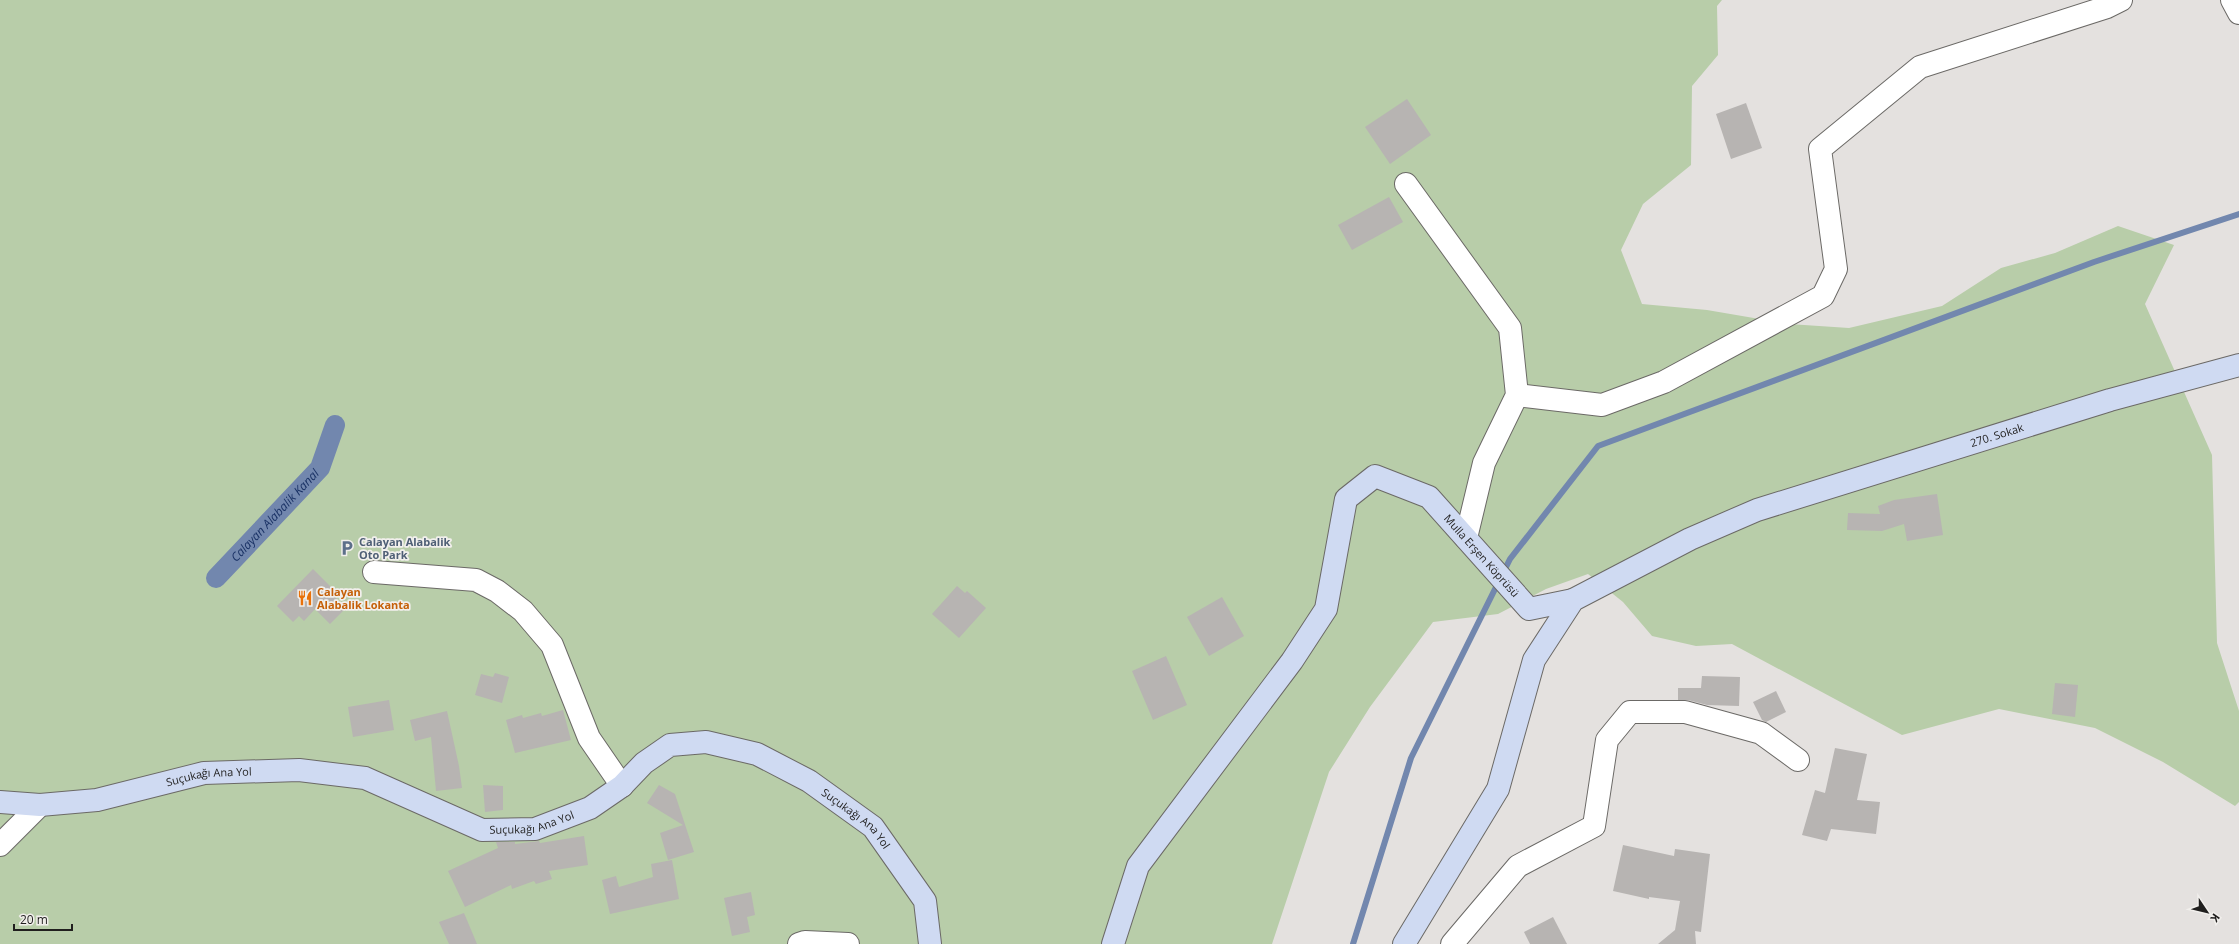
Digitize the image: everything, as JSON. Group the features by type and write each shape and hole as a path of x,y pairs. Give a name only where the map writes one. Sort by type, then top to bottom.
{"street":[{"path":"1517,395 1602,406 1664,382 1823,296 1836,269 1820,149 1920,67 2107,7 2121,0"},
{"path":"2232,0 2239,13"},
{"path":"1406,184 1510,328 1517,395 1484,464 1466,538"},
{"name":"270. Sokak","path":"1572,600 1690,539 1757,510 2110,400 2239,365"},
{"name":"Mulla Erşen Köprüsü","path":"1113,944 1138,866 1292,661 1326,609 1346,499 1375,476 1429,497 1529,609 1572,600"},
{"path":"374,572 476,580 497,591 523,612 552,645 589,738 622,786"},
{"path":"1404,944 1498,789 1534,660 1572,600"},
{"path":"1452,944 1518,866 1594,826 1607,740 1630,712 1685,712 1761,733 1798,760"},
{"name":"Suçukağı Ana Yol","path":"0,802 40,805 97,800 204,773 299,770 365,778 482,830 535,829 590,808 622,786 644,763 670,745 706,742 764,757 809,780 873,827 925,901 930,944"},
{"path":"0,845 40,805"},
{"path":"799,944 805,942 848,944"}],"green space":[{"path":"0,0 1722,0 1717,6 1718,55 1692,86 1691,165 1643,204 1621,250 1642,304 1707,310 1789,324 1849,328 1942,306 2001,268 2055,253 2118,226 2174,245 2145,304 2212,455 2217,643 2239,711 2239,802 2235,806 2163,762 2095,728 1999,709 1902,735 1732,644 1696,646 1652,636 1623,602 1588,574 1546,589 1498,614 1433,622 1370,707 1329,772 1272,944 0,944"}],"building":[{"path":"1407,99 1431,135 1390,164 1365,127"},
{"path":"1746,103 1762,148 1731,159 1716,114"},
{"path":"1389,197 1403,222 1352,250 1338,225"},
{"path":"1937,494 1943,535 1907,541 1904,524 1882,531 1847,530 1848,513 1880,514 1878,506 1894,500"},
{"name":"Calayan Alabalik Lokanta","path":"313,569 334,590 331,593 346,608 330,624 315,609 304,621 299,616 293,622 277,606"},
{"path":"957,586 965,593 967,591 986,608 959,638 932,614"},
{"path":"1222,597 1244,636 1209,656 1187,617"},
{"path":"1166,656 1187,705 1153,720 1132,671"},
{"path":"495,673 509,677 502,703 475,695 481,674 493,677"},
{"path":"1702,676 1740,677 1739,706 1707,705 1688,700 1678,700 1678,688 1701,688"},
{"path":"2055,683 2078,685 2075,717 2052,714"},
{"path":"1776,691 1786,712 1766,722 1762,720 1753,702"},
{"path":"389,700 394,730 353,737 348,707"},
{"path":"563,710 571,740 515,753 506,720 522,715 523,718 541,713 542,716"},
{"path":"447,711 459,766 462,788 436,791 431,737 415,741 410,720"},
{"path":"1835,748 1867,754 1857,800 1880,802 1876,834 1831,829 1827,841 1802,835 1815,790 1825,793"},
{"path":"483,785 503,786 503,810 485,812"},
{"path":"659,785 675,794 694,852 668,860 660,833 683,825 647,803"},
{"path":"584,836 588,865 549,871 552,879 536,884 534,881 512,889 511,885 465,907 448,871 498,848 496,842 515,842 515,844 539,841 540,843"},
{"path":"1623,845 1674,856 1675,849 1710,854 1701,932 1695,931 1696,944 1658,944 1675,930 1680,901 1649,897 1649,899 1613,891"},
{"path":"672,860 679,899 610,914 602,880 616,876 619,887 653,877 651,864"},
{"path":"751,892 755,915 747,917 750,932 732,936 724,898"},
{"path":"464,913 477,944 449,944 439,922"},
{"path":"1553,917 1567,944 1530,944 1524,932"}],"waterway":[{"path":"1503,573 1510,559 1598,446 2094,262 2239,214"},
{"name":"Calayan Alabalik Kanal","path":"216,578 320,468 335,425"},
{"path":"1353,944 1411,758 1499,581"}],"place":[{"name":"Calayan Alabalik Oto Park","path":"347,548"},
{"name":"Calayan Alabalik Lokanta","path":"305,598"}]}
